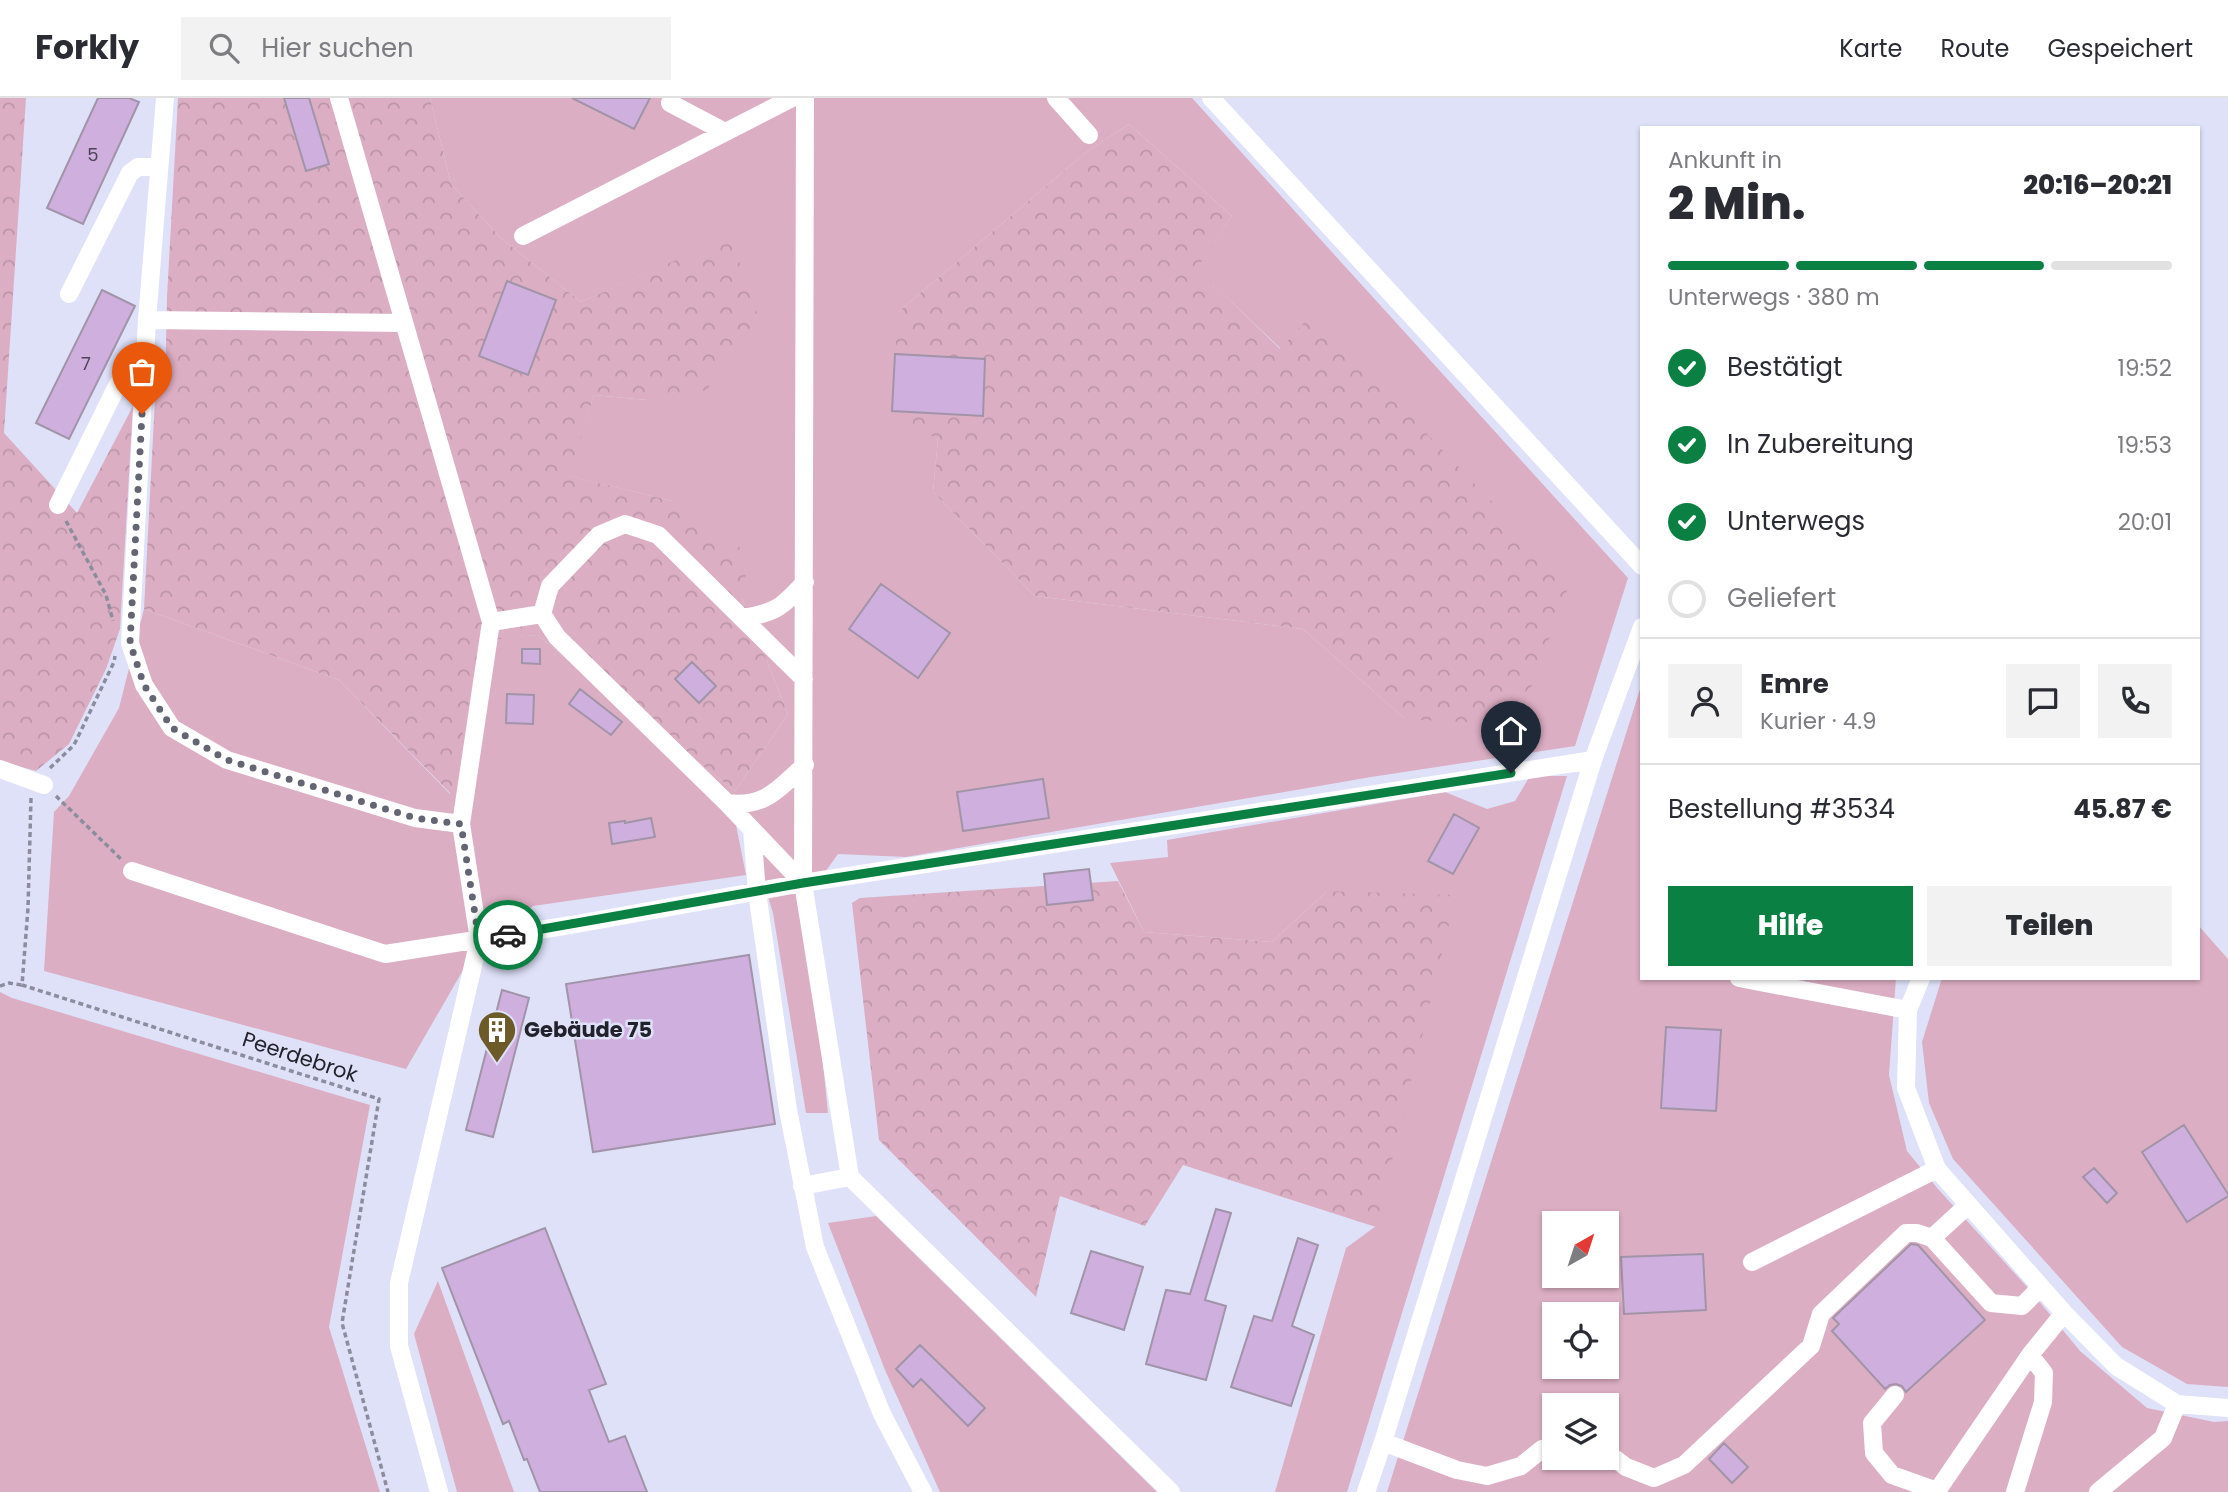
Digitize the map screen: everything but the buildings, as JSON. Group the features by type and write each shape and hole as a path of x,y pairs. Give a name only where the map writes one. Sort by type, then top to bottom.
{"street":[{"path":"164,98 147,320 130,643 144,685 172,728 227,760 415,818 461,824"},
{"path":"339,98 491,622 461,824 479,940 399,1283 399,1346 439,1492"},
{"path":"523,236 792,98"},
{"path":"805,98 803,883 850,1177 1171,1492"},
{"path":"1056,98 1089,135"},
{"path":"1211,98 1640,564"},
{"path":"670,103 725,132"},
{"path":"69,294 130,173 138,167 158,167"},
{"path":"147,320 404,323"},
{"path":"58,505 118,384 143,386"},
{"path":"803,883 727,803 557,637 542,614 550,586 599,535 625,524 658,535 804,679"},
{"path":"742,618 767,615 785,604 804,582"},
{"path":"491,622 542,614"},
{"path":"1366,1492 1593,760 1640,632"},
{"path":"132,871 385,954 803,883 1593,760"},
{"path":"727,803 746,806 768,797 805,765"},
{"path":"0,769 38,783"},
{"path":"752,829 757,892 788,1110 815,1247 883,1414 923,1492"},
{"path":"1750,980 1908,1010"},
{"path":"1920,980 1908,1010 1906,1088 1937,1169 2064,1313 2116,1366 2177,1404 2228,1408"},
{"path":"1752,1262 1937,1169"},
{"path":"802,1186 850,1177"},
{"path":"1932,1238 1968,1205"},
{"path":"1619,1461 1654,1478 1684,1465 1811,1346 1821,1314 1906,1233 1932,1238 1991,1303 2022,1306 2041,1287"},
{"path":"1895,1395 1872,1423 1874,1452 1892,1475 1937,1491 2030,1355 2064,1313"},
{"path":"2015,1492 2043,1402 2044,1373 2030,1355"},
{"path":"2098,1492 2163,1438 2177,1404"},
{"path":"1383,1442 1457,1470 1487,1476 1521,1465 1542,1449"}],"path":[{"path":"58,505 106,596 113,622"},
{"path":"0,986 9,983 22,985 38,783 74,745 114,662 116,649"},
{"path":"38,783 132,871"},
{"name":"Peerdebrok","path":"22,985 379,1099 342,1323 388,1492"}],"green space":[{"path":"0,98 26,98 4,433 77,513 133,406 120,629 106,669 69,744 36,771 0,761"},
{"path":"178,98 430,98 451,184 501,238 581,302 730,236 758,316 707,390 647,400 594,395 569,476 673,501 749,554 742,598 788,714 735,791 537,635 481,641 451,794 339,680 144,609 155,399 165,391 167,297"},
{"path":"430,98 1192,98 1628,578 1575,746 1371,777 906,857 838,854 806,899 828,1113 806,1113 773,913 736,795 736,825 746,875 533,906 466,965 406,1069 44,971 54,812 69,796 119,708 144,609 339,680 450,794 481,640 537,635 735,791 788,714 742,598 673,501 568,476 594,395 647,400 730,237 581,302 501,238 451,184","holes":["1129,124 1232,216 1196,268 1281,349 1312,315 1405,719 1303,629 1035,596 933,492 938,438 897,313 1085,153"]},
{"path":"1129,124 1232,216 1197,268 1280,349 1312,314 1570,583 1517,725 1405,719 1303,629 1035,596 933,492 938,438 893,423 897,313 1085,153"},
{"path":"1640,689 1640,980 1896,980 1889,1075 1907,1151 2080,1351 2147,1408 2214,1422 2228,1421 2228,1492 1387,1492"},
{"path":"1530,776 1567,776 1347,1492 1275,1492 1346,1248 1376,1226 1327,891 1272,942 1144,932 1110,863 1168,857 1167,840 1445,792 1487,809 1515,801"},
{"path":"1118,881 1144,932 1272,942 1327,891 1456,895 1376,1227 1183,1165 1145,1226 1060,1196 1036,1297 879,1140 852,903 860,898"},
{"path":"2200,927 2228,959 2228,1387 2187,1384 2122,1347 1953,1159 1929,1103 1922,1042 1941,980 2200,980"},
{"path":"0,992 12,998 370,1105 329,1327 380,1492 0,1492"},
{"path":"876,1216 1157,1492 940,1492 885,1370 828,1223"},
{"path":"438,1281 514,1492 457,1492 414,1334"}],"way so far":[{"path":"142,414 130,643 144,685 172,728 227,760 415,818 461,824 479,940 508,935"}],"place":[{"name":"Gebäude 75","path":"497,1064"}],"route":[{"path":"508,935 803,883 1511,773"}]}
